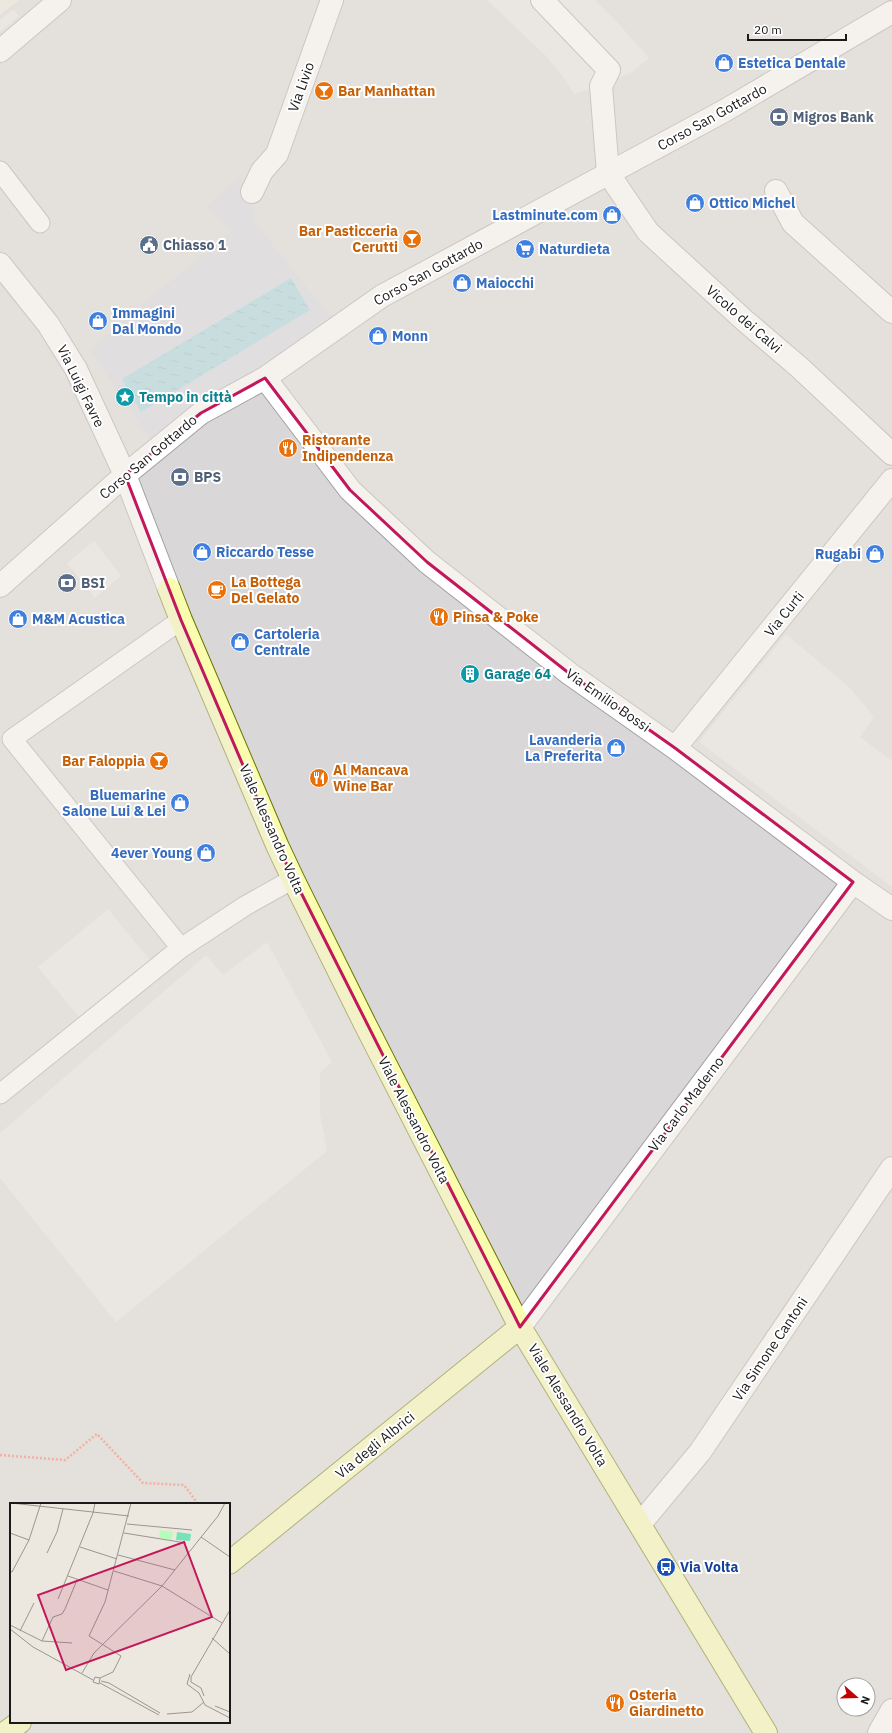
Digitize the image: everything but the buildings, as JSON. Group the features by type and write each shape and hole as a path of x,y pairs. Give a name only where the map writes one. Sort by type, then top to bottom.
{"street":[{"path":"0,51 60,0"},
{"name":"Via Livio","path":"252,192 262,171 277,154 332,0"},
{"path":"542,0 609,70 601,86 608,174"},
{"name":"Corso San Gottardo","path":"0,586 125,475 201,414 265,378 382,296 724,111 892,12"},
{"name":"Vicolo dei Calvi","path":"608,174 648,232 744,320 799,367 892,454"},
{"path":"776,191 793,223 892,312"},
{"name":"Via Luigi Favre","path":"0,264 48,324 76,369 125,475"},
{"name":"Via Emilio Bossi","path":"265,378 350,490 427,562 570,674 675,748 853,882 892,909"},
{"name":"Viale Alessandro Volta","path":"125,475 181,620 277,845 365,1024 520,1327 734,1677 766,1733"},
{"name":"Via Curti","path":"675,748 892,480"},
{"name":"Via Carlo Maderno","path":"520,1327 853,882"},
{"name":"Via Simone Cantoni","path":"640,1524 700,1452 892,1168"},
{"name":"Via degli Albrici","path":"230,1562 520,1327"},
{"path":"879,1733 892,1710"},
{"path":"5,1733 19,1723"}],"lane":[{"path":"0,171 40,223"},
{"path":"181,620 12,739 182,948"},
{"path":"0,1094 182,948 245,906 293,878"}],"path":[{"path":"0,1455 65,1460 97,1434 143,1483 184,1485 197,1503"}],"highlighted area":[{"path":"265,378 350,490 427,562 570,674 675,748 853,882 520,1327 277,845 181,620 125,475 201,413"}],"shaded area":[{"path":"19,0 892,0 892,1733 0,1733 0,15"},
{"path":"487,0 595,0 649,58 632,72 601,86 574,94 561,74 546,56"},
{"path":"13,9 19,16 0,32 0,20"},
{"path":"239,177 252,192 254,222 333,319 150,440 90,349 231,231 207,207"},
{"path":"94,541 121,576 95,598 67,563"},
{"path":"786,634 851,689 874,717 860,737 892,761 892,887 699,742"},
{"path":"108,909 154,965 83,1022 38,967"},
{"path":"267,942 332,1062 320,1073 320,1115 327,1151 116,1322 0,1178 0,1133 206,955 223,975"}],"water":[{"path":"291,278 310,310 141,412 122,379"}],"place":[{"name":"Estetica Dentale","path":"724,63"},
{"name":"Bar Manhattan","path":"324,91"},
{"name":"Migros Bank","path":"779,117"},
{"name":"Ottico Michel","path":"695,203"},
{"name":"Lastminute.com","path":"612,215"},
{"name":"Bar Pasticceria Cerutti","path":"412,239"},
{"name":"Chiasso 1","path":"149,245"},
{"name":"Naturdieta","path":"525,249"},
{"name":"Maiocchi","path":"462,283"},
{"name":"Immagini Dal Mondo","path":"98,321"},
{"name":"Monn","path":"378,336"},
{"name":"Tempo in città","path":"125,397"},
{"name":"Ristorante Indipendenza","path":"288,448"},
{"name":"BPS","path":"180,477"},
{"name":"Riccardo Tesse","path":"202,552"},
{"name":"Rugabi","path":"875,554"},
{"name":"BSI","path":"67,583"},
{"name":"La Bottega Del Gelato","path":"217,590"},
{"name":"Pinsa & Poke","path":"439,617"},
{"name":"M&M Acustica","path":"18,619"},
{"name":"Cartoleria Centrale","path":"240,642"},
{"name":"Garage 64","path":"470,674"},
{"name":"Lavanderia La Preferita","path":"616,748"},
{"name":"Bar Faloppia","path":"159,761"},
{"name":"Al Mancava Wine Bar","path":"319,778"},
{"name":"Bluemarine Salone Lui & Lei","path":"180,803"},
{"name":"4ever Young","path":"206,853"},
{"name":"Via Volta","path":"666,1567"},
{"name":"Osteria Giardinetto","path":"615,1703"}]}
